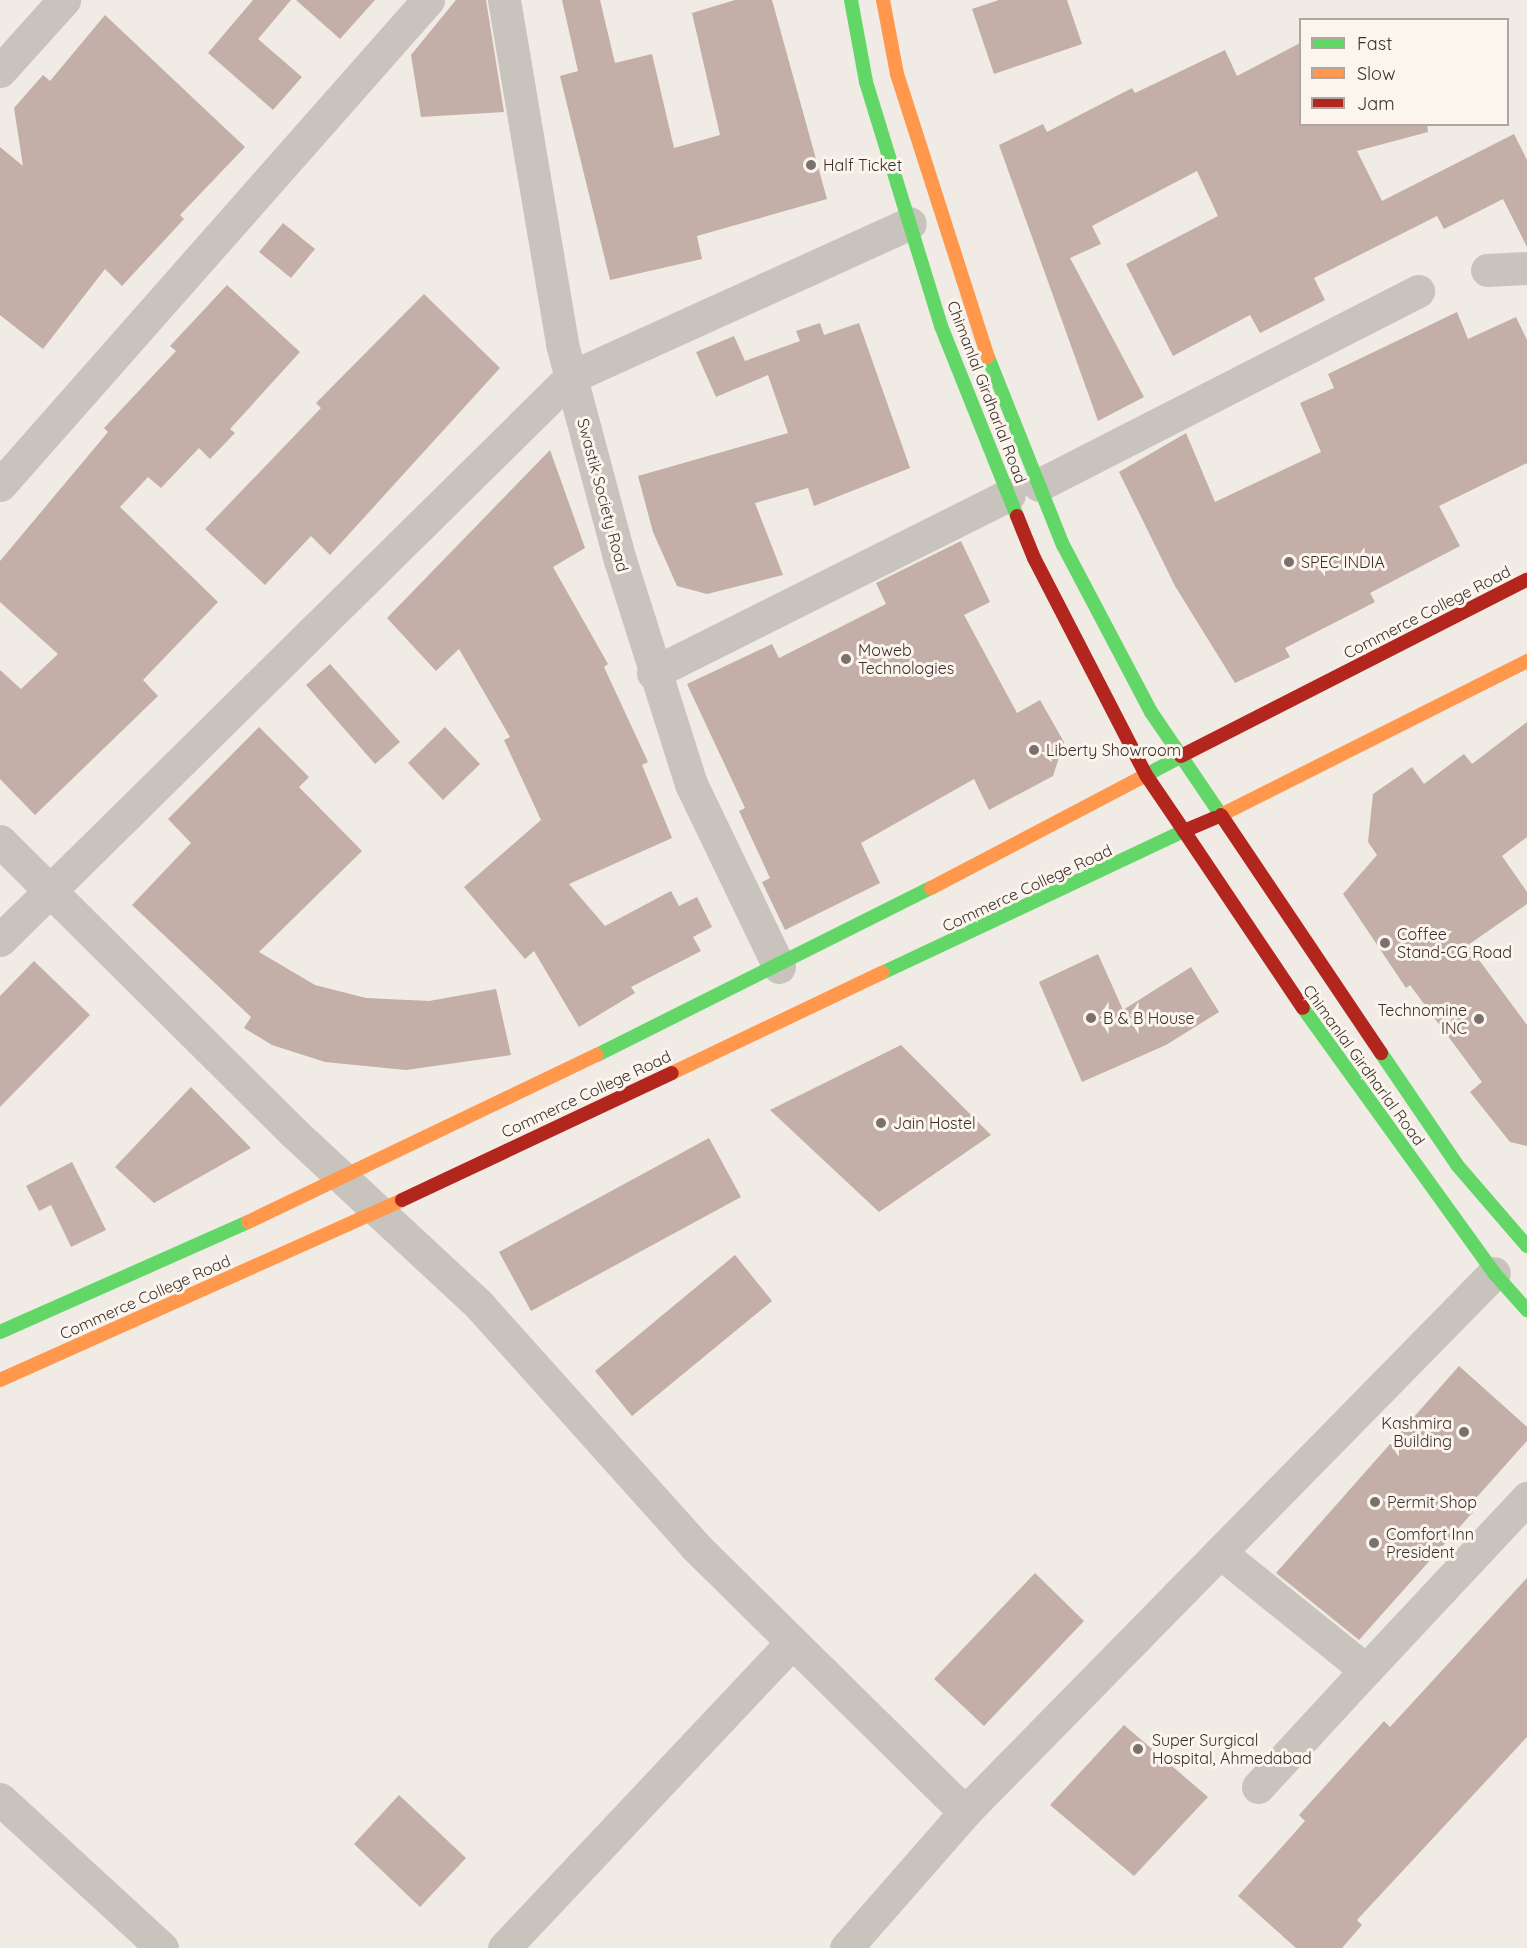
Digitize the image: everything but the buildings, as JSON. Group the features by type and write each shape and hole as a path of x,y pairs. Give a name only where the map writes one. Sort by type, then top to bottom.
{"main road":[{"name":"Chimanlal Girdharlal Road","path":"851,0 866,82 941,326 1024,490 1074,566 1151,712 1456,1165 1527,1246"},
{"name":"Chimanlal Girdharlal Road","path":"883,0 897,74 1024,490 1034,558 1146,775 1317,1029 1494,1273 1527,1310"},
{"name":"Commerce College Road","path":"0,1332 344,1176 779,967 1181,756 1527,580"},
{"path":"1221,815 1527,660"},
{"name":"Commerce College Road","path":"0,1380 380,1209 1221,815"}],"street":[{"path":"0,71 64,0"},
{"path":"0,485 428,0"},
{"name":"Swastik Society Road","path":"504,0 571,377 653,674 691,784 779,967"},
{"path":"0,940 571,377 910,223"},
{"path":"1487,270 1527,268"},
{"path":"653,674 1418,291"},
{"path":"0,841 292,1131 380,1209 480,1306 694,1546 965,1812"},
{"path":"846,1948 965,1812 1222,1554 1367,1398 1494,1273"},
{"path":"1258,1787 1527,1498"},
{"path":"1222,1554 1366,1670"},
{"path":"504,1948 791,1643"},
{"path":"0,1799 161,1948"}],"traffic: fast":[{"path":"851,0 866,82 941,326 1017,516"},
{"path":"988,357 1063,545 1151,712 1181,756"},
{"path":"1146,775 1181,756 1221,815 1214,818"},
{"path":"882,973 1184,831"},
{"path":"597,1055 931,888"},
{"path":"1303,1008 1494,1273 1527,1310"},
{"path":"1381,1053 1457,1165 1527,1246"},
{"path":"0,1332 248,1222"}],"traffic: slow":[{"path":"883,0 897,74 988,357"},
{"path":"1221,815 1527,661"},
{"path":"931,888 1146,775"},
{"path":"672,1073 882,973"},
{"path":"248,1222 597,1055"},
{"path":"0,1380 402,1200"}],"traffic: jam":[{"path":"1017,516 1034,558 1146,775 1184,831 1214,818"},
{"path":"1181,756 1527,580"},
{"path":"1221,815 1381,1053"},
{"path":"1184,831 1303,1008"},
{"path":"402,1200 672,1073"}],"place":[{"name":"Half Ticket","path":"811,165"},
{"name":"SPEC INDIA","path":"1289,562"},
{"name":"Moweb Technologies","path":"846,659"},
{"name":"Liberty Showroom","path":"1034,750"},
{"name":"Coffee Stand-CG Road","path":"1385,943"},
{"name":"B & B House","path":"1091,1018"},
{"name":"Technomine INC","path":"1479,1019"},
{"name":"Jain Hostel","path":"881,1123"},
{"name":"Kashmira Building","path":"1464,1432"},
{"name":"Permit Shop","path":"1375,1502"},
{"name":"Comfort Inn President","path":"1374,1543"},
{"name":"Super Surgical Hospital, Ahmedabad","path":"1138,1749"}]}
